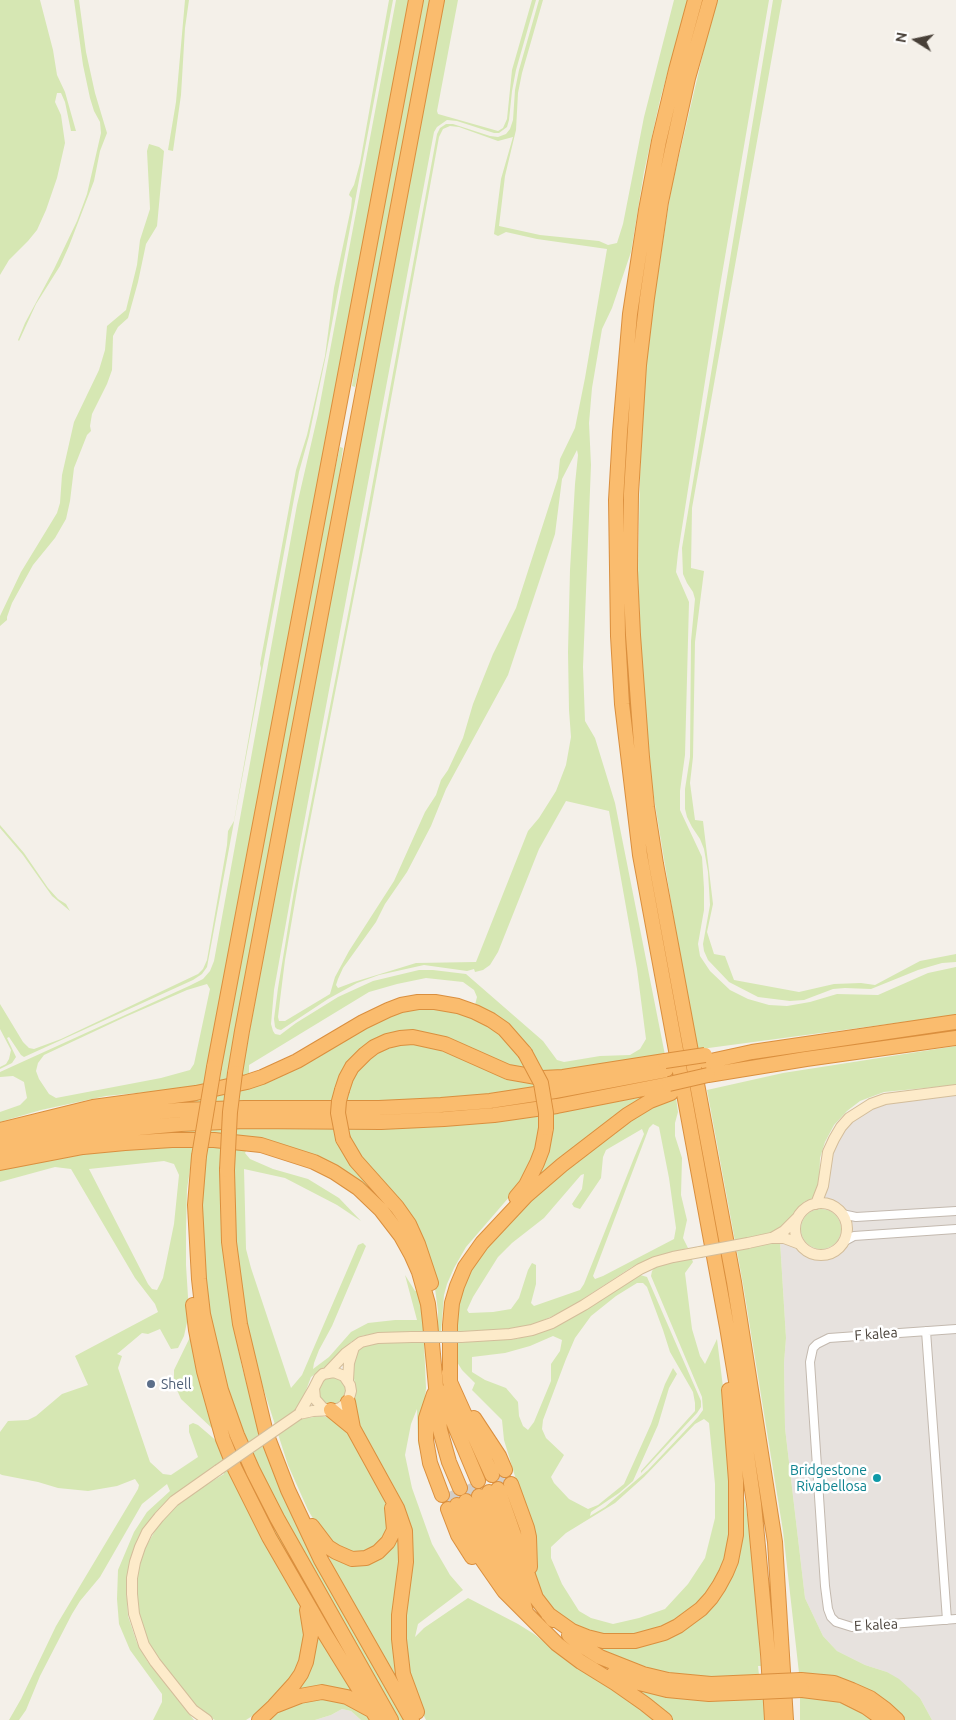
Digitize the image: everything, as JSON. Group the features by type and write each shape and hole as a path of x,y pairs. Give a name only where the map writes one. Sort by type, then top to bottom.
{"highway":[{"path":"390,1720 277,1518 237,1435 221,1390 203,1314 195,1227 195,1206 199,1156 214,1067 416,0"},
{"path":"412,1720 321,1560 288,1490 266,1434 240,1324 229,1242 227,1170 230,1112 242,1031 437,0"},
{"path":"695,0 659,141 630,314 616,500 616,574 622,704 640,855 740,1405 754,1504 772,1720"},
{"path":"710,0 688,78 661,202 647,298 638,373 630,494 630,570 637,704 650,826 734,1282 774,1542 786,1720"},
{"path":"0,1130 93,1107 196,1092 247,1082 297,1061 363,1022 388,1010 418,1002 435,1002 458,1006 475,1012 504,1029 525,1053 540,1083 546,1113 546,1128 538,1163 526,1185 476,1241 462,1261 452,1282 445,1329 450,1382 461,1407 474,1482"},
{"path":"450,1382 452,1303 465,1267 482,1243 526,1196 577,1153 640,1107 663,1095 670,1088 707,1069 752,1052 956,1022"},
{"path":"474,1482 427,1452 426,1418 436,1386 432,1286 409,1224 397,1207 356,1162 342,1138 338,1101 352,1067 365,1054 386,1041 412,1037 445,1044 508,1072 542,1078 665,1065 707,1069 806,1059 956,1038"},
{"path":"0,1140 61,1126 179,1110 379,1108 441,1106 490,1101 556,1092 665,1065"},
{"path":"0,1154 66,1139 128,1129 181,1124 381,1122 444,1119 557,1106 670,1088"},
{"path":"0,1163 41,1154 108,1144 172,1140 214,1140 260,1145 314,1162 334,1172 358,1188 376,1205 401,1236 419,1272 428,1304 440,1430 443,1442 474,1482"},
{"path":"195,1227 191,1240 192,1296 196,1330 223,1440 242,1484 269,1536 375,1715"},
{"path":"548,1614 572,1631 587,1637 603,1641 635,1641 664,1633 678,1626 701,1609 719,1586 732,1554 737,1516 734,1437 725,1350 727,1327"},
{"path":"436,1386 450,1404 474,1482"},
{"path":"348,1402 353,1428 402,1519 406,1544 399,1615 399,1639 401,1659 410,1697 420,1720"},
{"path":"461,1407 469,1411 474,1418 491,1450 474,1482"},
{"path":"330,1410 353,1428"},
{"path":"288,1490 320,1538 328,1546 336,1552 359,1559 372,1556 384,1548 388,1542 394,1530 391,1498"},
{"path":"479,1496 531,1583 536,1598 548,1614 558,1626 581,1645 600,1657 642,1674 668,1680 757,1687 834,1684 870,1698 897,1720"},
{"path":"479,1496 502,1541 509,1572 525,1609"},
{"path":"479,1496 500,1574 525,1609 557,1644 568,1653 615,1683 664,1720"},
{"path":"479,1496 501,1524 525,1609"},
{"path":"479,1496 458,1535 496,1594 505,1603 525,1609"},
{"path":"774,1542 784,1577 793,1666 795,1720"},
{"path":"258,1719 274,1706 301,1674 306,1662 310,1646 310,1625 303,1596"},
{"path":"568,1653 635,1682 667,1690 710,1694 757,1687"},
{"path":"802,1685 842,1695 866,1707 884,1720"},
{"path":"274,1706 300,1696 322,1692 348,1697 375,1715"}],"street":[{"path":"816,1204 823,1186 828,1152 834,1139 841,1127 861,1110 871,1104 898,1096 956,1090"},
{"path":"207,1720 194,1710 155,1662 144,1645 134,1614 132,1578 140,1547 147,1532 174,1501 298,1414 319,1378 354,1347 368,1339 390,1337 461,1337 510,1334 532,1330 552,1323 584,1305 640,1269 673,1257 771,1238 790,1239 814,1254 830,1253 838,1249 843,1242 847,1228 823,1186"},
{"path":"771,1238 784,1231 804,1210 816,1204 829,1204 839,1211 856,1217 956,1211"},
{"path":"799,1215 795,1230 800,1244"},
{"path":"843,1242 854,1236 956,1228"},
{"name":"F kalea","path":"810,1362 813,1348 829,1338 956,1329"},
{"path":"926,1331 947,1620"},
{"path":"298,1414 340,1408 348,1402 351,1391 348,1380 349,1363 354,1347"},
{"name":"E kalea","path":"810,1362 826,1586 828,1609 831,1617 844,1626 852,1627 956,1619"},
{"path":"328,1372 339,1373 348,1380"},
{"path":"314,1388 315,1399 319,1404 330,1410"},
{"path":"194,1710 198,1720"}],"shaded area":[{"path":"956,1093 956,1720 932,1720 920,1698 887,1672 865,1665 837,1651 823,1636 805,1598 785,1428 784,1363 786,1338 780,1241 792,1246 789,1232 791,1219 795,1211 804,1202 812,1199 819,1190 828,1190 833,1149 844,1130 858,1114 875,1105"},
{"path":"342,1709 351,1711 361,1720 315,1720 331,1715"}],"green space":[{"path":"0,0 40,0 53,50 57,75 65,92 76,131 71,131 65,102 61,93 57,93 55,102 61,115 65,143 57,178 37,230 9,260 0,275"},
{"path":"74,0 79,0 86,52 95,93 107,133 100,151 94,181 69,246 60,266 36,304 19,341 25,323 77,221 87,194 101,133 100,122 90,98 83,65"},
{"path":"185,0 189,0 185,28 181,95 173,151 168,150 176,102"},
{"path":"389,0 393,0 326,355 309,436 299,472 207,967 202,974 193,980 24,1057 9,1037 7,1038 16,1057 12,1063 0,1069 9,1059 11,1050 0,1029 0,1004 23,1042 29,1048 34,1049 61,1039 198,974 203,969 207,960 228,831 234,821 261,668 260,664 296,470 307,435 325,356 334,288 351,208 352,198 349,195 360,163"},
{"path":"396,0 411,0 207,1070 219,1067 322,525 340,447 343,448 334,514 232,1060 244,1061 443,0 458,0 437,111 438,114 498,131 503,128 507,119 512,70 532,0 536,0 516,70 507,127 499,133 494,133 457,121 447,120 437,127 434,132 301,839 274,990 271,1024 275,1034 280,1035 338,997 373,981 419,970 433,970 466,974 543,1041 557,1060 564,1062 600,1056 630,1055 640,1049 646,1039 637,969 609,811 566,801 539,849 498,952 490,965 483,970 475,972 474,969 467,971 424,965 379,975 357,983 328,999 281,1030 275,1027 274,1019 294,891 358,563 437,134 440,128 446,124 453,124 498,137 506,134 510,129 513,120 515,90 519,70 539,0 543,0 518,93 516,130 505,176 499,226 540,235 599,241 608,245 617,243 623,224 644,117 674,0 688,0 660,100 644,172 631,252 612,308 602,329 592,388 589,423 591,465 583,667 585,721 595,738 615,803 665,1055 565,1072 547,1073 505,1066 436,1036 423,1033 406,1033 372,1044 356,1056 340,1078 337,1089 344,1090 348,1079 368,1056 398,1042 413,1041 424,1041 445,1047 496,1072 530,1080 554,1080 605,1075 500,1093 444,1099 389,1101 216,1101 97,1111 139,1104 197,1098 272,1078 305,1061 379,1017 415,1007 449,1008 470,1014 488,1022 502,1032 524,1060 535,1057 523,1040 506,1024 491,1013 475,1005 477,997 474,990 463,982 426,978 369,992 249,1065 249,1075 189,1088 106,1096 41,1110 0,1122 0,1112 20,1105 27,1098 24,1082 13,1076 0,1077 0,1072 189,986 203,979 210,971 214,961 297,505 318,414","holes":["450,126 459,127 498,141 513,137 501,179 494,234 498,236 506,232 537,239 607,249 585,378 575,428 560,459 558,478 516,608 493,654 473,704 463,738 448,770 425,812 394,881 349,951 335,977 330,994 285,1021 279,1021 285,960 301,867 369,519 439,137 443,129","577,450 570,570 568,652 571,737 566,765 556,791 539,818 528,831 476,962 416,963 338,988 336,985 343,968 376,922 385,904 407,872 431,826 446,789 508,675 555,534 562,479","207,984 210,989 194,1064 190,1070 161,1078 56,1098 49,1094 36,1071 38,1063 44,1055 187,990"]},
{"path":"422,0 432,0 371,320 355,387 352,386 360,328"},
{"path":"718,0 769,0 720,286 676,572 689,602 685,755 680,791 680,810 702,857 704,910 698,944 700,956 710,971 730,990 748,999 769,1005 787,1006 837,994 878,995 928,973 956,967 956,1015 697,1049 652,786 642,677 638,576 640,475 645,375 655,293 671,190 709,28"},
{"path":"773,0 782,0 692,508 691,568 704,571 695,642 693,757 690,783 695,820 703,821 713,904 707,932 714,954 725,956 734,980 799,992 834,984 861,983 875,985 920,961 956,954 956,962 942,963 918,970 871,989 833,989 804,1000 790,1001 758,997 729,982 708,960 703,944 710,905 708,872 704,849 687,817 685,809 685,789 690,757 691,641 695,599 683,574 682,548"},
{"path":"149,144 159,147 164,151 157,226 146,244 128,318 118,327 113,336 112,370 92,414 91,431 87,435 74,468 66,519 55,538 33,565 12,603 7,620 0,626 0,616 21,572 57,513 60,503 62,475 74,422 99,370 105,350 107,326 126,310 137,265 140,240 150,209 147,151"},
{"path":"0,825 24,853 48,888 58,899 66,904 70,911 52,896 23,855 0,828"},
{"path":"956,1026 956,1033 792,1056 791,1053"},
{"path":"956,1046 956,1085 884,1092 860,1101 834,1125 825,1142 820,1158 819,1190 817,1196 804,1202 795,1211 791,1219 774,1233 743,1239 780,1241 786,1338 784,1363 785,1428 805,1598 823,1636 837,1651 899,1679 920,1698 932,1720 905,1720 901,1714 875,1694 855,1683 821,1674 799,1673 783,1531 743,1284 707,1090 783,1073"},
{"path":"657,1094 536,1182 552,1114"},
{"path":"676,1097 678,1112 675,1123 675,1136 682,1158 681,1195 687,1220 683,1238 688,1248 655,1257 632,1267 566,1310 537,1323 515,1329 455,1332 457,1299 472,1261 539,1191 618,1128 660,1103","holes":["653,1124 659,1127 669,1178 676,1228 674,1239 595,1279 593,1276 649,1128","642,1129 644,1134 580,1290 534,1306 531,1303 536,1284 536,1265 532,1263 519,1298 511,1309 469,1313 467,1310 473,1297 498,1257 512,1243 544,1218 581,1175 584,1174 582,1189 572,1204 580,1209 601,1178 603,1157 606,1150"]},
{"path":"541,1114 539,1142 523,1181 466,1247 454,1268 444,1295 441,1332 438,1332 438,1311 434,1281 427,1255 363,1166 343,1126"},
{"path":"335,1127 411,1239 384,1207 275,1145 96,1140 185,1130"},
{"path":"215,1146 247,1149 245,1153 250,1159 273,1169 308,1179 339,1198 361,1221 337,1205 285,1178 244,1169 246,1249 291,1388 302,1375 358,1245 363,1243 366,1246 332,1326 319,1350 313,1369 329,1357 351,1332 368,1323 417,1320 405,1275 415,1291 418,1291 426,1332 361,1336 351,1342 329,1364 311,1377 302,1401 295,1410 300,1419 321,1416 340,1422 355,1442 388,1507 390,1527 380,1546 361,1554 340,1550 321,1532 308,1510 288,1465 258,1372 232,1318 242,1367 255,1414 407,1720 396,1720 260,1476 228,1396 206,1298 201,1212 203,1163 191,1163 187,1189 186,1231 189,1313 184,1336 178,1348 171,1349 160,1329 148,1334 142,1333 117,1354 122,1356 118,1368 150,1462 163,1474 171,1475 198,1457 189,1432 189,1425 193,1423 198,1425 219,1443 297,1595 304,1615 306,1646 292,1679 257,1713 246,1720 215,1720 205,1715 197,1707 160,1661 142,1631 136,1590 139,1564 146,1546 166,1516 186,1497 224,1474 219,1463 170,1498 149,1521 133,1550 126,1584 128,1616 137,1643 148,1662 194,1720 153,1720 162,1702 162,1694 130,1650 119,1624 117,1599 118,1570 134,1532 147,1512 170,1491 167,1484 142,1504 100,1577 72,1614 40,1676 26,1710 19,1720 9,1720 56,1626 139,1485 135,1479 117,1486 88,1491 58,1488 2,1475 0,1474 0,1432 8,1421 28,1420 36,1416 62,1394 88,1385 75,1356 158,1312 155,1304 135,1278 71,1169 55,1167 0,1182 0,1169 116,1149","holes":["164,1161 174,1164 179,1175 174,1224 163,1278 157,1290 152,1289 148,1284 89,1169"]},
{"path":"825,1209 832,1212 838,1218 841,1229 840,1237 832,1246 825,1249 817,1249 810,1246 802,1237 801,1225 804,1218 813,1210"},
{"path":"691,1257 693,1262 685,1273 692,1329 700,1356 705,1364 717,1339 724,1395 732,1505 728,1557 708,1594 694,1608 658,1631 619,1638 580,1631 559,1616 543,1597 535,1577 532,1523 504,1440 502,1420 472,1390 475,1383 457,1362 455,1342 516,1339 544,1331 576,1315 637,1274 647,1277 701,1401 701,1407 641,1473 695,1411 693,1392 670,1352 647,1287 643,1283 637,1283 616,1296 591,1316 575,1338 543,1420 542,1429 546,1438 564,1455 551,1477 569,1499 588,1509 598,1505 624,1484 651,1424 665,1384 673,1368 677,1374 669,1388 658,1425 633,1481 591,1512 590,1516 605,1507 648,1470 703,1410 702,1397 651,1276 656,1266","holes":["553,1336 562,1340 560,1351 551,1364 551,1381 534,1422 528,1430 523,1426 519,1416 518,1402 506,1388 485,1380 472,1372 472,1357 505,1353 530,1346","704,1419 709,1423 715,1484 715,1518 705,1558 688,1584 665,1609 613,1624 591,1618 579,1611 562,1584 551,1558 551,1547 566,1533 615,1503 644,1477 695,1424"]},
{"path":"193,1331 216,1432 181,1399 174,1383 174,1370"},
{"path":"376,1341 424,1343 426,1388 424,1410 436,1489 429,1483 418,1443 417,1409 411,1424 405,1455 412,1488 432,1544 450,1575 463,1590 418,1624 415,1637 424,1628 468,1598 534,1634 572,1664 626,1698 655,1720 426,1720 416,1701 403,1642 409,1536 360,1432 354,1409 356,1387 351,1367 353,1357 361,1348"},
{"path":"332,1377 342,1381 346,1391 342,1401 332,1405 322,1401 318,1391 322,1381"},
{"path":"223,1417 363,1684 361,1687 243,1480"},
{"path":"739,1468 748,1520 757,1610 761,1666 758,1666 759,1675 697,1678 646,1670 594,1647 594,1644 670,1635 729,1573"},
{"path":"397,1528 403,1540 400,1684 334,1569 326,1550 356,1562"},
{"path":"313,1626 361,1699 293,1690"},
{"path":"616,1678 693,1699 723,1701 764,1697 765,1720 673,1720"},
{"path":"321,1695 341,1700 372,1720 361,1720 351,1711 342,1709 315,1720 267,1720 280,1709"},
{"path":"800,1696 822,1697 841,1703 863,1712 874,1720 800,1720"}],"tunnel":[{"path":"496,1473 502,1487"},
{"path":"469,1484 475,1498"},
{"path":"451,1491 457,1505"}],"place":[{"name":"Shell","path":"151,1384"},
{"name":"Bridgestone Rivabellosa","path":"877,1478"}]}
